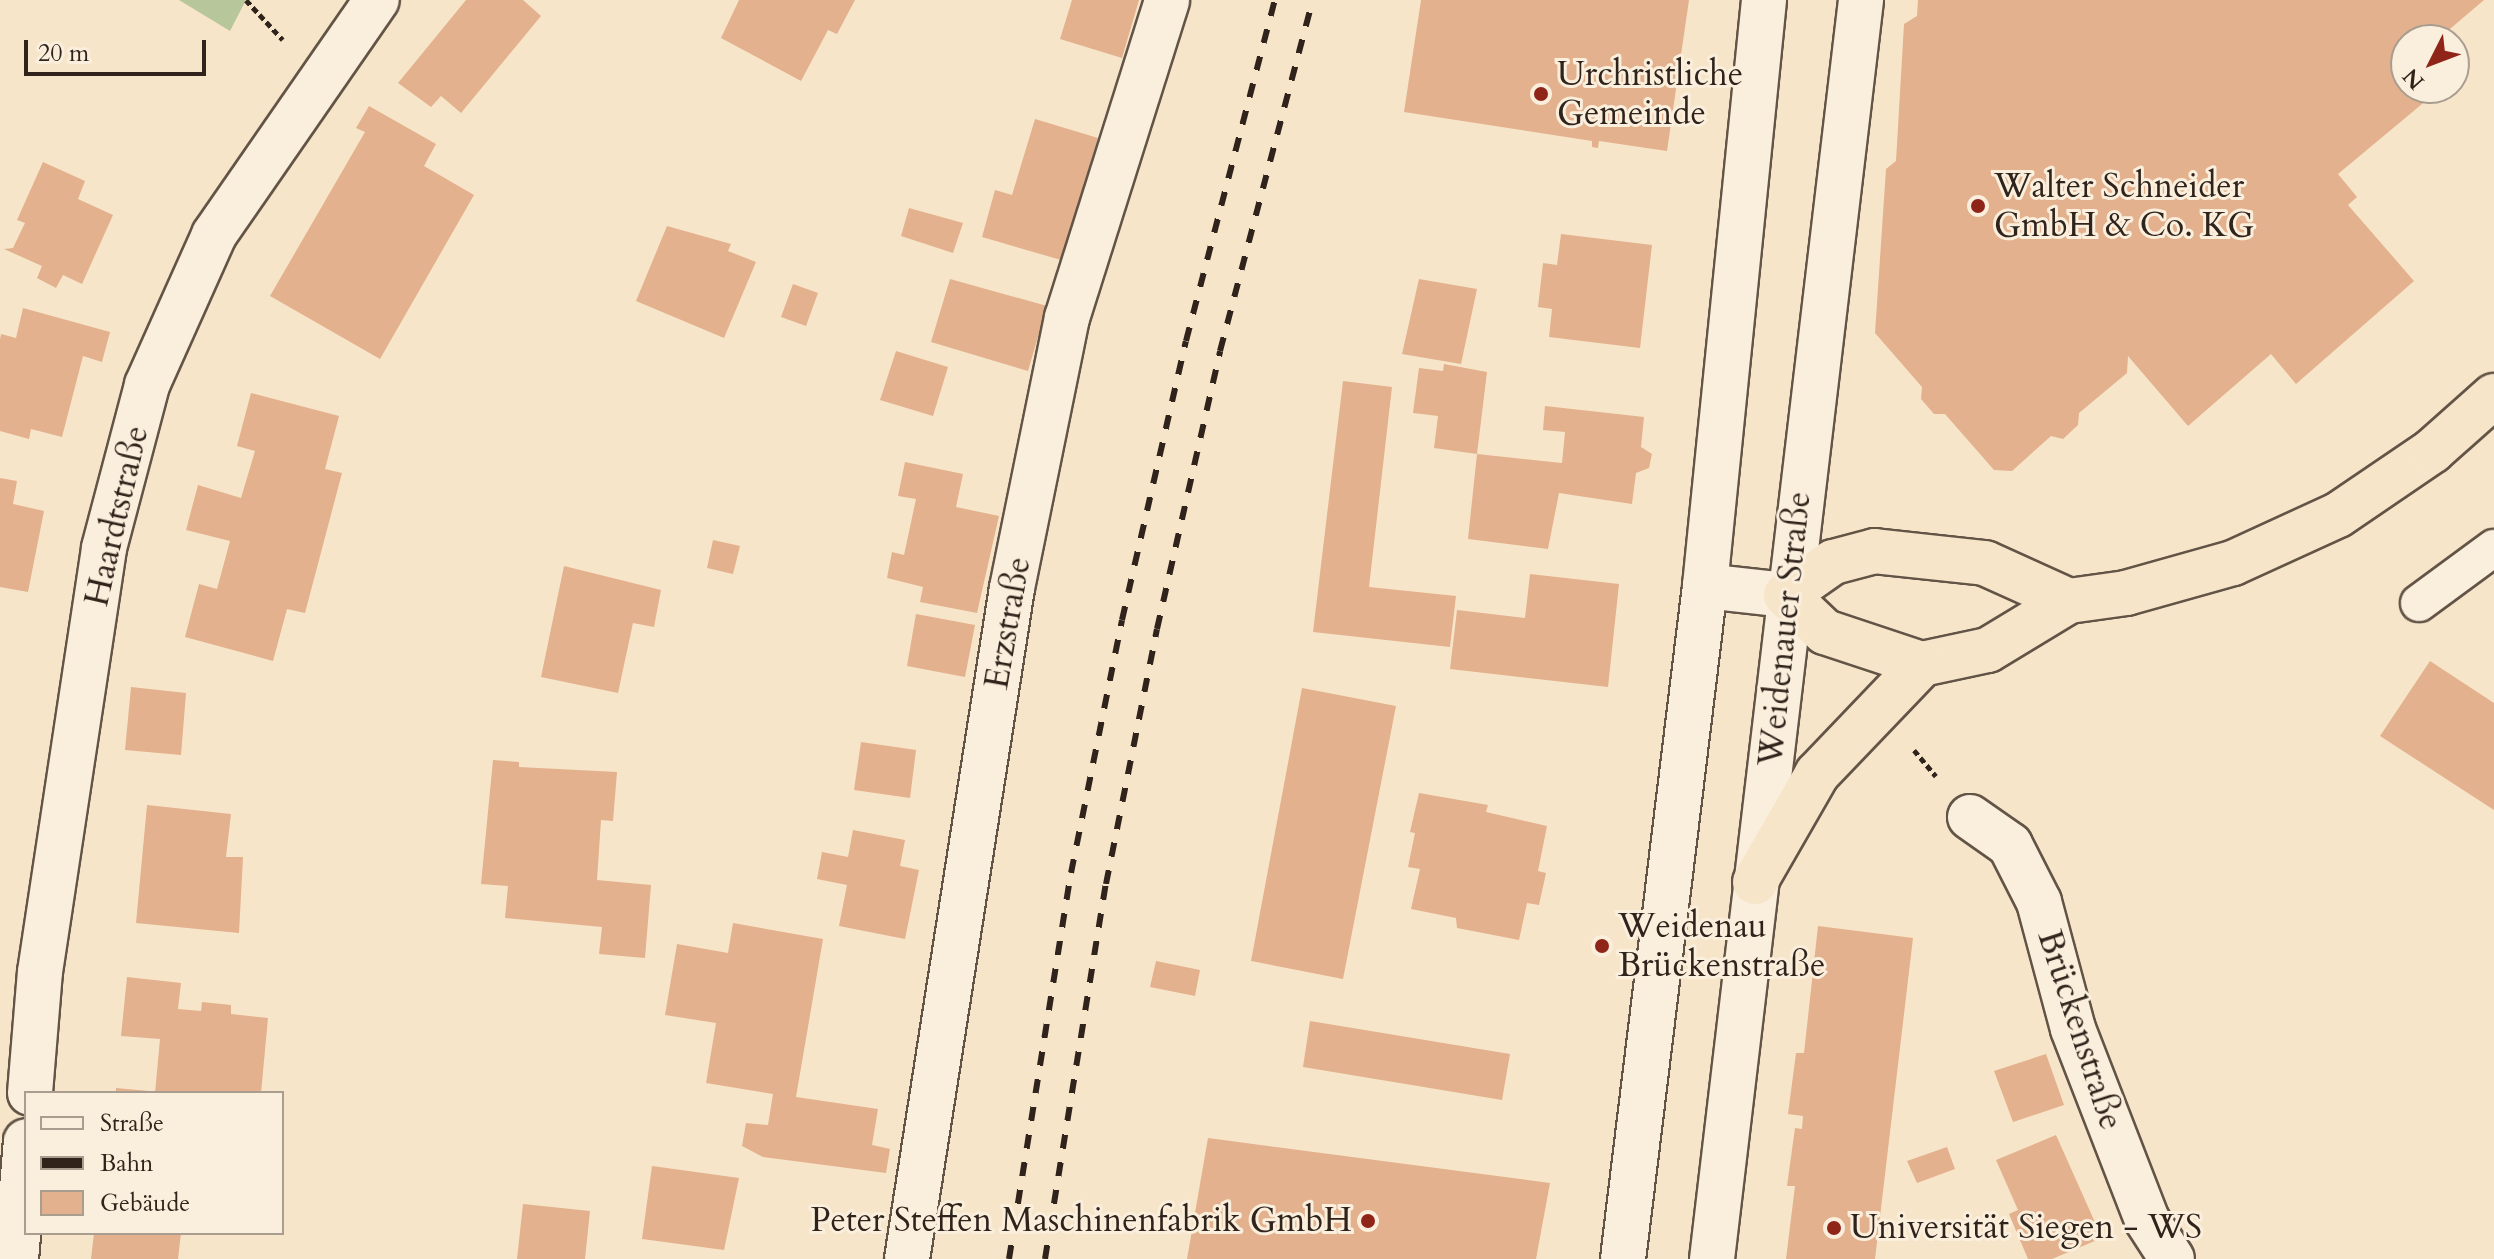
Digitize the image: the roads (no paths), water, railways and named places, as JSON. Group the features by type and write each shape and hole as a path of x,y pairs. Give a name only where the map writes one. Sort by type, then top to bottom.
{"highway":[{"path":"2069,601 1985,563 1875,551 1833,562 1786,595 1825,632 1922,664 1988,650 2069,601 2179,580 2286,540 2386,484 2494,396"},
{"path":"1755,882 1817,774 1922,664"}],"street":[{"name":"Haardtstraße","path":"30,1091 40,972 104,548 147,385 214,235 377,0"},
{"name":"Erzstraße","path":"907,1259 1012,588 1067,318 1167,0"},
{"path":"1623,1259 1705,586 1764,0"},
{"name":"Weidenauer Straße","path":"1712,1259 1786,595 1861,0"},
{"path":"1705,586 1786,595"},
{"name":"Brückenstraße","path":"1970,817 2010,845 2039,902 2073,1029 2147,1220 2172,1259"},
{"path":"16,1259 24,1165"}],"lane":[{"path":"2419,603 2494,548"}],"railway":[{"path":"1009,1259 1071,873 1122,620 1186,341 1275,0"},
{"path":"1045,1259 1106,884 1157,629 1220,351 1313,0"}],"place":[{"name":"Urchristliche Gemeinde","path":"1541,94"},
{"name":"Walter Schneider GmbH & Co. KG","path":"1978,206"},
{"name":"Weidenau Brückenstraße","path":"1602,946"},
{"name":"Peter Steffen Maschinenfabrik GmbH","path":"1368,1221"},
{"name":"Universität Siegen - WS","path":"1834,1228"}]}
